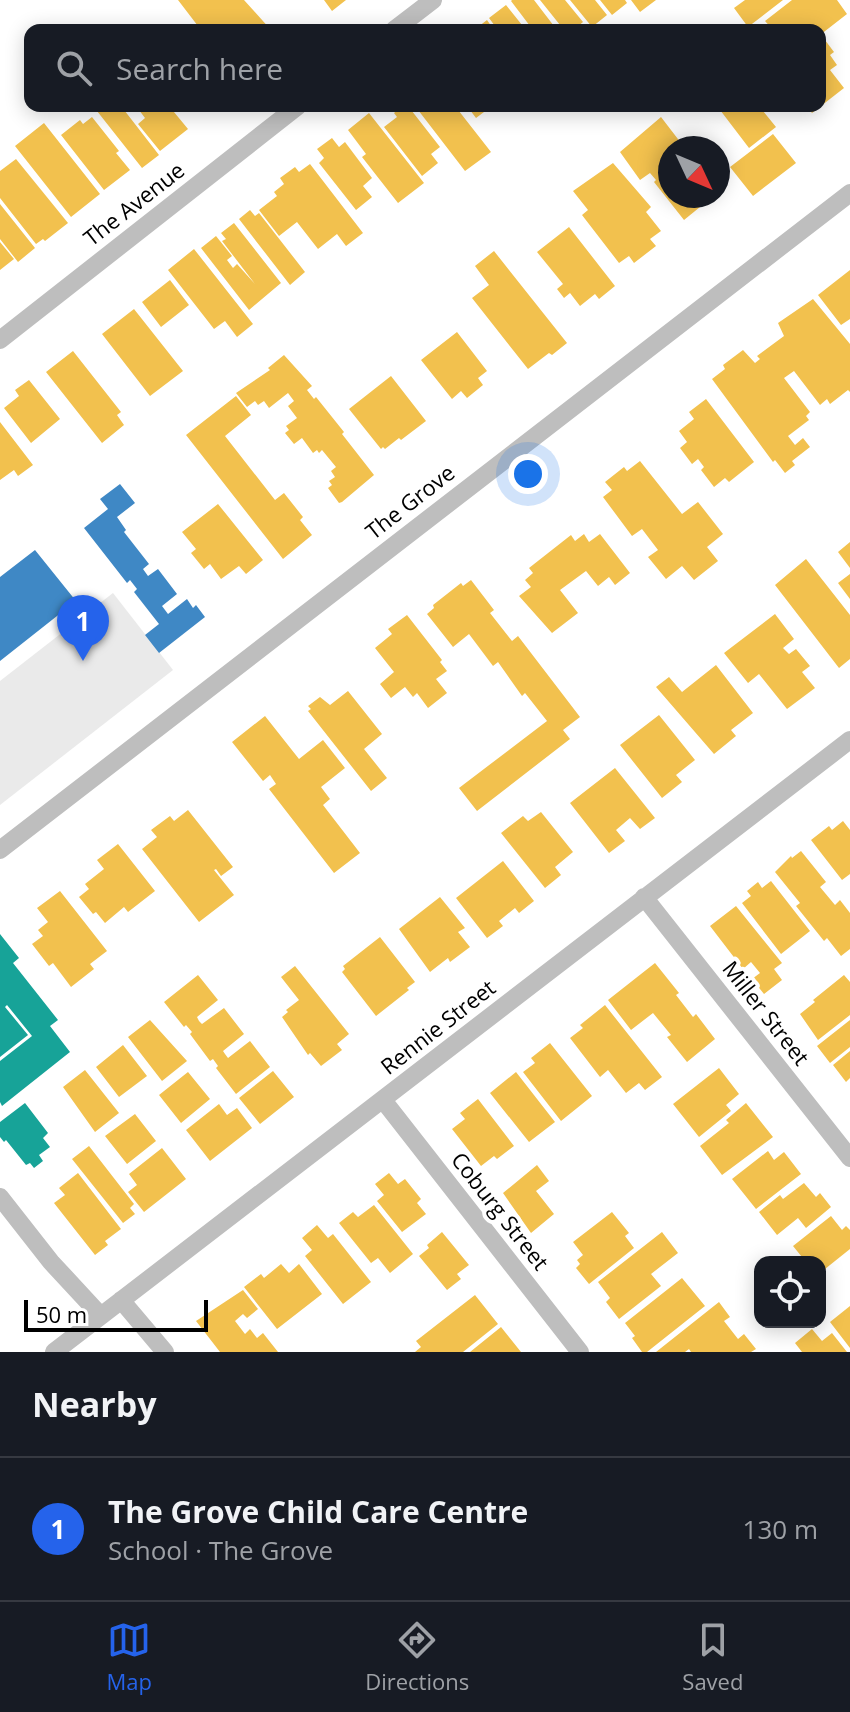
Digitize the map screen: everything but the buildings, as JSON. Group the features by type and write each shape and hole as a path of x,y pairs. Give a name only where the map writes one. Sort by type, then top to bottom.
{"street":[{"path":"402,24 433,0"},
{"name":"The Avenue","path":"0,340 290,112"},
{"name":"The Grove","path":"0,850 850,193"},
{"name":"Rennie Street","path":"54,1352 850,740"},
{"name":"Miller Street","path":"644,897 850,1158"},
{"name":"Coburg Street","path":"383,1100 580,1352"},
{"path":"0,1197 51,1262 101,1316"},
{"path":"121,1300 165,1352"}],"shaded area":[{"path":"113,593 173,670 0,805 0,681"}],"place":[{"name":"The Grove Child Care Centre","path":"83,661"}]}
